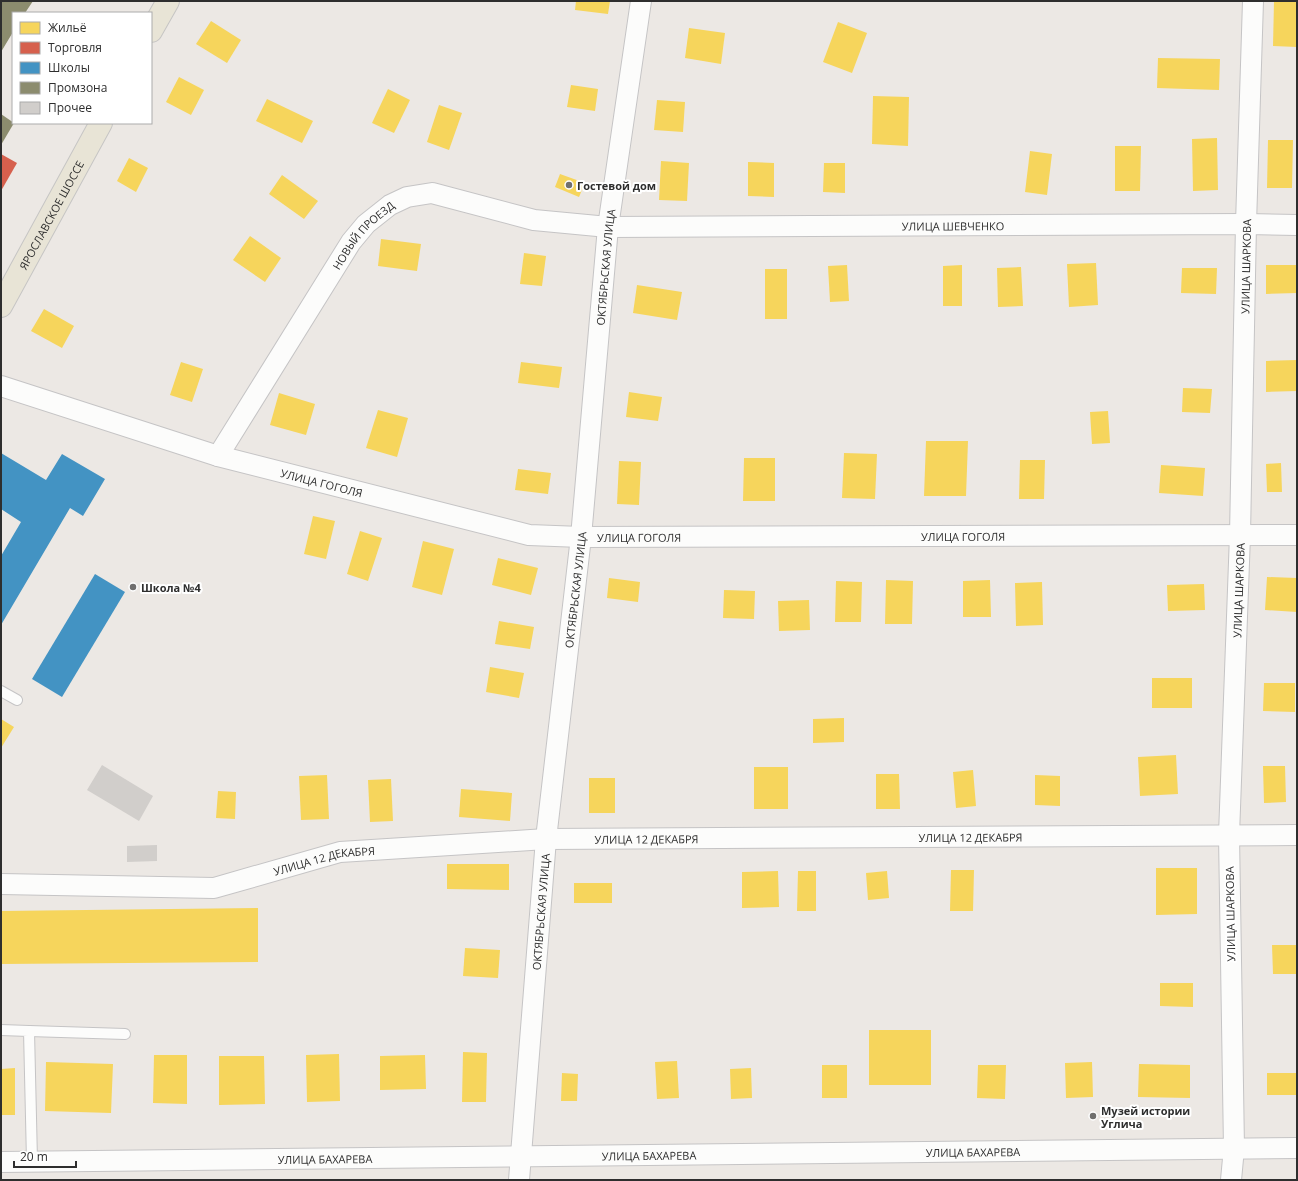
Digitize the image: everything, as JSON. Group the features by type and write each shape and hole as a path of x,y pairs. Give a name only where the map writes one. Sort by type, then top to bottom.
{"main road":[{"path":"152,29 168,1"},
{"name":"ЯРОСЛАВСКОЕ ШОССЕ","path":"1,306 100,124"}],"street":[{"name":"ОКТЯБРЬСКАЯ УЛИЦА","path":"519,1180 546,839 581,537 608,227 641,1"},
{"name":"УЛИЦА ШАРКОВА","path":"1231,1180 1234,1148 1229,835 1240,535 1246,224 1253,1"},
{"name":"НОВЫЙ ПРОЕЗД","path":"218,456 351,242 366,224 390,205 407,197 432,193 534,220 608,227"},
{"name":"УЛИЦА ШЕВЧЕНКО","path":"608,227 1246,224 1297,226"},
{"name":"УЛИЦА ГОГОЛЯ","path":"1,386 218,456 529,535 581,537 1297,535"},
{"name":"УЛИЦА 12 ДЕКАБРЯ","path":"1,884 214,888 340,852 546,839 1297,835"},
{"name":"УЛИЦА БАХАРЕВА","path":"1,1162 1297,1148"}],"lane":[{"path":"1,691 17,700"},
{"path":"1,1030 125,1034"},
{"path":"30,1031 32,1161"}],"building: Жильё":[{"path":"576,1 610,1 608,14 575,10"},
{"path":"1274,1 1297,1 1297,47 1273,46"},
{"path":"211,21 241,40 227,63 196,44"},
{"path":"838,22 867,33 852,73 823,62"},
{"path":"689,28 725,33 721,64 685,58"},
{"path":"1158,58 1220,59 1219,90 1157,88"},
{"path":"179,77 204,90 191,115 166,102"},
{"path":"571,85 598,89 595,111 567,107"},
{"path":"388,89 410,100 394,133 372,123"},
{"path":"873,96 909,97 908,146 872,144"},
{"path":"267,99 313,121 302,143 256,121"},
{"path":"657,100 685,102 683,132 654,130"},
{"path":"439,105 462,113 449,150 427,142"},
{"path":"1217,138 1218,190 1193,191 1192,139"},
{"path":"1268,140 1293,140 1292,188 1267,188"},
{"path":"1115,146 1141,146 1140,191 1115,191"},
{"path":"1030,151 1052,154 1047,195 1025,192"},
{"path":"129,158 148,168 136,192 117,181"},
{"path":"661,161 689,163 687,201 659,200"},
{"path":"748,162 774,163 774,197 748,196"},
{"path":"824,163 845,163 845,193 823,192"},
{"path":"560,174 585,183 579,197 555,187"},
{"path":"282,175 318,201 304,219 269,194"},
{"path":"250,236 281,258 265,282 233,260"},
{"path":"381,239 421,244 417,271 378,266"},
{"path":"524,253 546,256 542,286 520,284"},
{"path":"1096,263 1098,305 1069,307 1067,264"},
{"path":"847,265 849,301 830,302 828,266"},
{"path":"962,265 962,306 943,306 943,266"},
{"path":"1266,265 1297,265 1297,293 1266,294"},
{"path":"1021,267 1023,306 998,307 997,268"},
{"path":"1182,268 1217,268 1216,294 1181,293"},
{"path":"765,269 787,269 787,319 765,319"},
{"path":"637,285 682,292 677,320 633,313"},
{"path":"44,309 74,326 62,348 31,331"},
{"path":"1297,360 1297,391 1266,392 1266,361"},
{"path":"181,362 203,369 192,402 170,395"},
{"path":"521,362 562,367 559,388 518,383"},
{"path":"1183,388 1212,389 1210,413 1182,412"},
{"path":"629,392 662,397 658,421 626,417"},
{"path":"279,393 315,404 306,435 270,425"},
{"path":"378,410 408,418 397,457 366,448"},
{"path":"1108,411 1110,443 1092,444 1090,412"},
{"path":"926,441 968,441 966,496 924,496"},
{"path":"844,453 877,454 875,499 842,498"},
{"path":"744,458 775,458 775,501 743,501"},
{"path":"1020,460 1045,460 1044,499 1019,499"},
{"path":"619,461 641,462 639,505 617,504"},
{"path":"1281,463 1282,492 1267,492 1266,464"},
{"path":"1161,465 1205,468 1203,496 1159,493"},
{"path":"518,469 551,473 548,494 515,490"},
{"path":"313,516 335,521 326,559 304,554"},
{"path":"360,531 382,538 368,581 347,574"},
{"path":"423,541 454,549 442,595 412,587"},
{"path":"498,558 538,568 531,595 492,585"},
{"path":"1267,577 1297,578 1297,612 1265,610"},
{"path":"609,578 640,582 638,602 607,598"},
{"path":"886,580 913,581 912,624 885,624"},
{"path":"990,580 991,617 963,617 963,581"},
{"path":"836,581 862,582 861,622 835,622"},
{"path":"1042,582 1043,625 1016,626 1015,583"},
{"path":"1204,584 1205,610 1168,611 1167,585"},
{"path":"724,590 755,591 754,619 723,618"},
{"path":"809,600 810,630 779,631 778,601"},
{"path":"499,621 534,627 530,649 495,644"},
{"path":"490,667 524,673 519,698 486,692"},
{"path":"1152,678 1192,678 1192,708 1152,708"},
{"path":"1264,683 1295,683 1295,712 1263,711"},
{"path":"844,718 844,742 813,743 813,719"},
{"path":"1,719 14,727 1,748"},
{"path":"1176,755 1178,794 1140,796 1138,757"},
{"path":"1263,766 1285,766 1286,802 1264,803"},
{"path":"754,767 788,767 788,809 754,809"},
{"path":"973,770 976,806 956,808 953,772"},
{"path":"876,774 899,774 900,809 876,809"},
{"path":"327,775 329,819 301,820 299,776"},
{"path":"1035,775 1060,776 1060,806 1035,805"},
{"path":"589,778 615,778 615,813 589,813"},
{"path":"391,779 393,821 370,822 368,780"},
{"path":"461,789 512,793 510,821 459,817"},
{"path":"218,791 236,792 235,819 216,818"},
{"path":"447,864 509,864 509,890 447,889"},
{"path":"1156,868 1197,868 1197,914 1156,915"},
{"path":"951,870 974,870 973,911 950,911"},
{"path":"778,871 779,907 742,908 742,872"},
{"path":"798,871 816,871 816,911 797,911"},
{"path":"887,871 889,898 868,900 866,873"},
{"path":"574,883 612,883 612,903 574,903"},
{"path":"258,908 258,962 1,964 1,911"},
{"path":"1272,945 1297,945 1297,974 1273,974"},
{"path":"465,948 500,950 498,978 463,976"},
{"path":"1160,983 1193,983 1193,1007 1160,1006"},
{"path":"869,1030 931,1030 931,1085 869,1085"},
{"path":"463,1052 487,1053 486,1102 462,1102"},
{"path":"339,1054 340,1101 307,1102 306,1055"},
{"path":"154,1055 187,1055 187,1104 153,1103"},
{"path":"425,1055 426,1089 380,1090 380,1056"},
{"path":"219,1056 264,1056 265,1104 219,1105"},
{"path":"677,1061 679,1098 657,1099 655,1062"},
{"path":"46,1062 113,1064 111,1113 45,1111"},
{"path":"1092,1062 1093,1097 1066,1098 1065,1063"},
{"path":"1139,1064 1190,1065 1190,1098 1138,1097"},
{"path":"822,1065 847,1065 847,1098 822,1098"},
{"path":"978,1065 1006,1065 1005,1099 977,1098"},
{"path":"15,1068 15,1115 1,1115 1,1069"},
{"path":"751,1068 752,1098 731,1099 730,1069"},
{"path":"562,1073 578,1074 577,1101 561,1101"},
{"path":"1267,1073 1297,1073 1297,1095 1267,1095"}],"building: Торговля":[{"path":"1,154 17,163 1,191"}],"building: Школы":[{"path":"1,453 46,480 62,454 105,479 83,516 70,508 1,625 1,556 21,522 1,509"},
{"path":"95,574 125,592 62,697 32,679"}],"building: Промзона":[{"path":"1,1 33,1 26,12 12,12 12,34 1,52"},
{"path":"1,114 13,124 1,145"}],"building: Прочее":[{"path":"102,765 153,796 139,821 87,790"},
{"path":"157,845 157,861 127,862 127,846"}],"place":[{"name":"Гостевой дом","path":"569,185"},
{"name":"Школа №4","path":"133,587"},
{"name":"Музей истории Углича","path":"1093,1116"}]}
